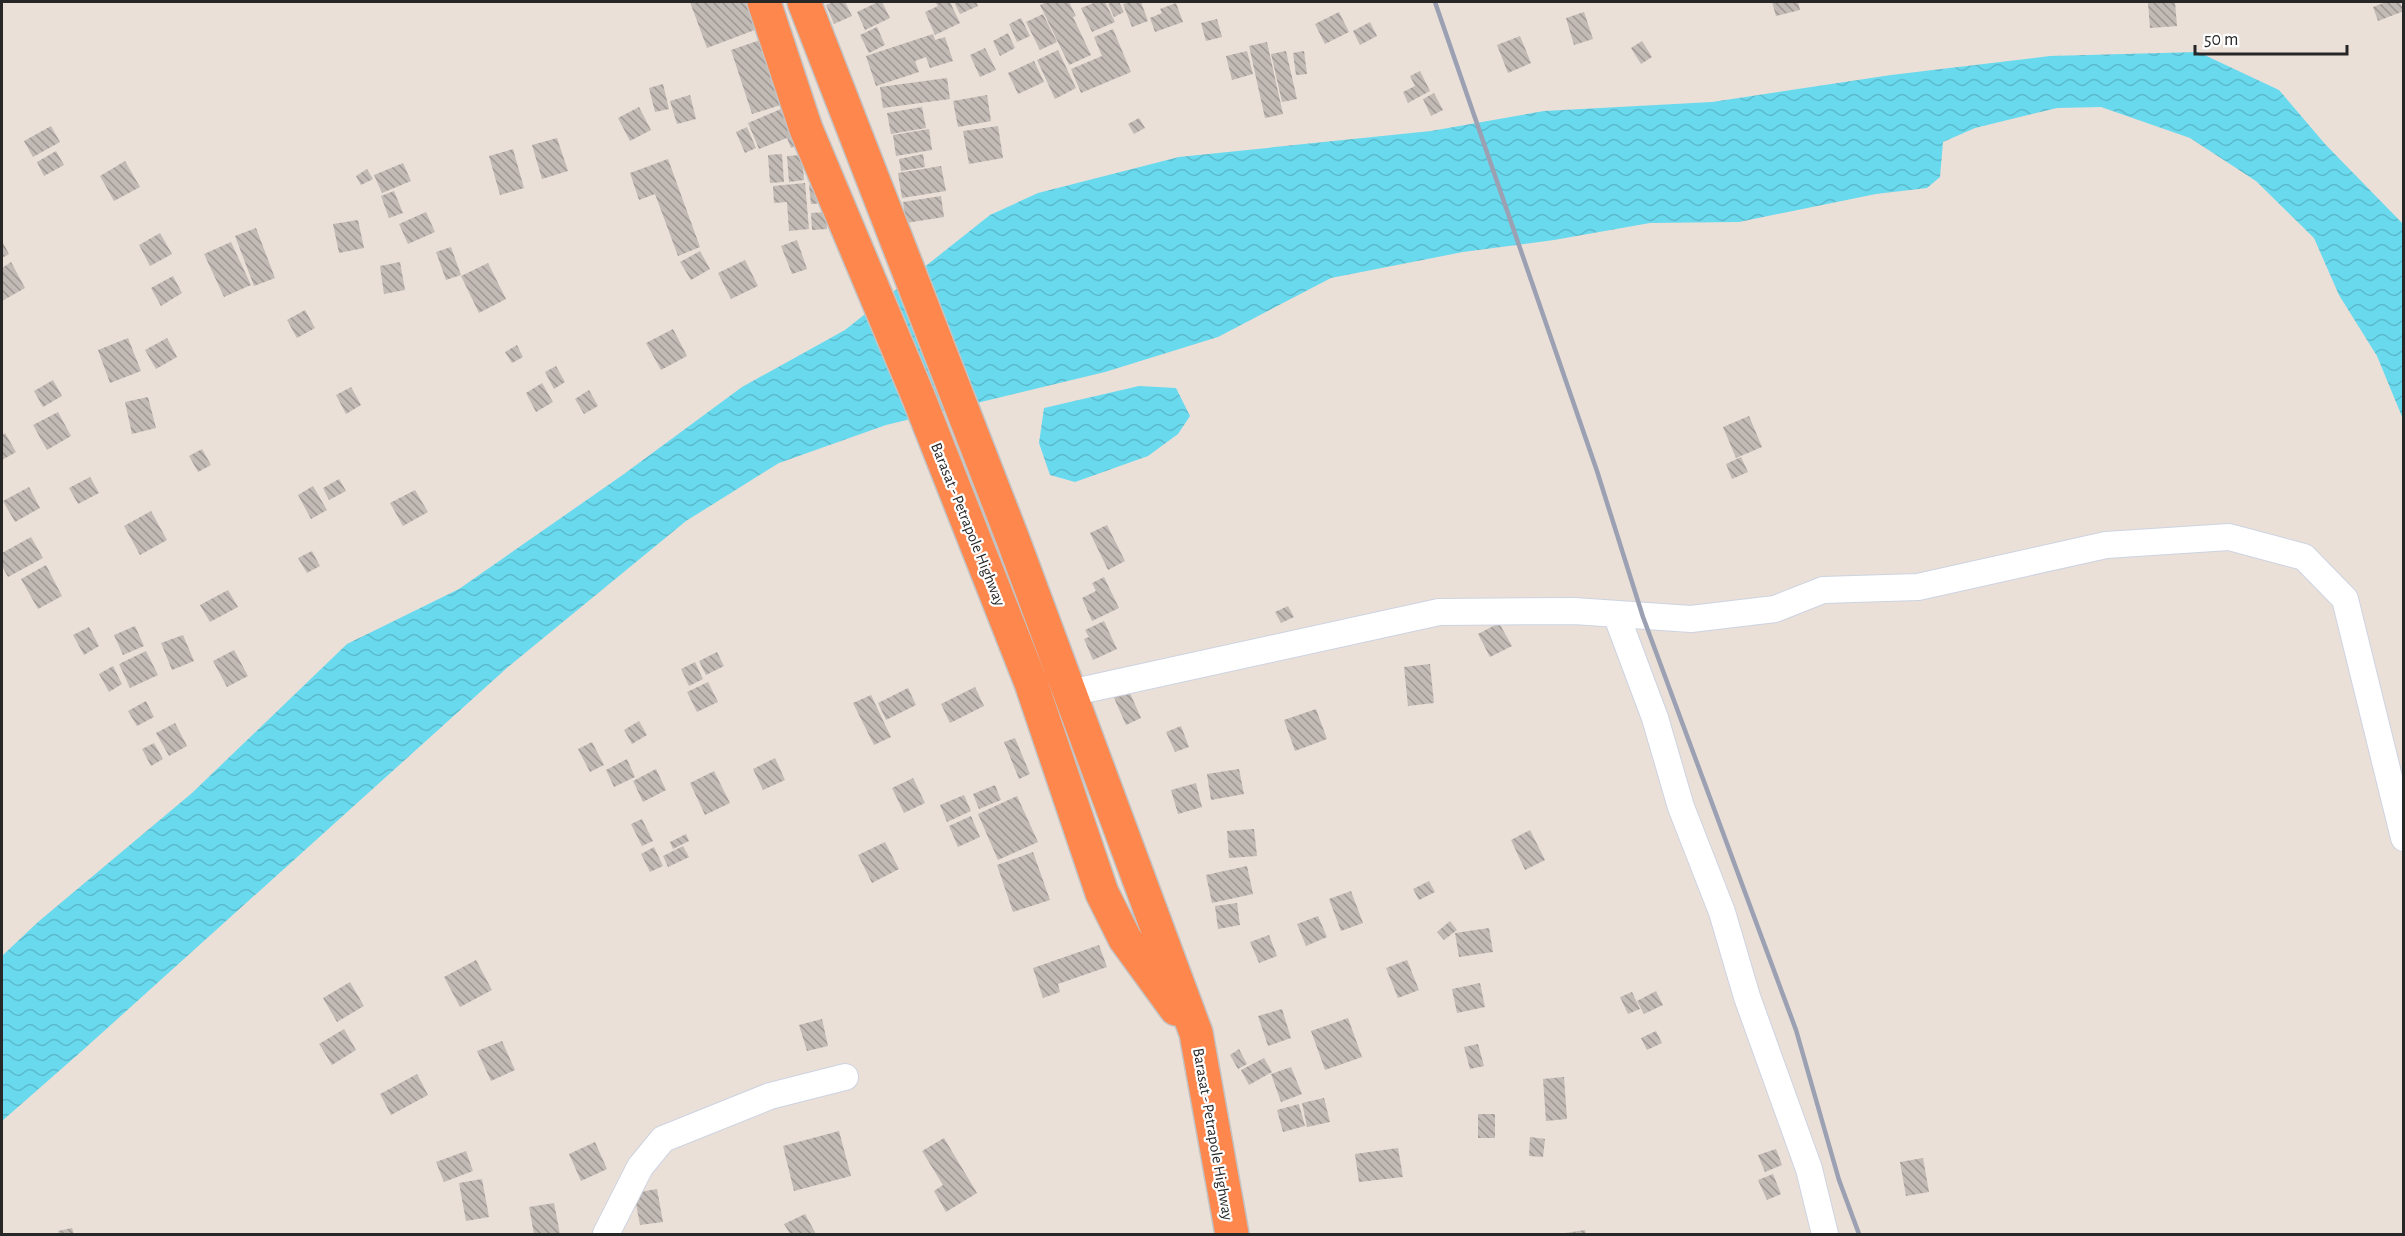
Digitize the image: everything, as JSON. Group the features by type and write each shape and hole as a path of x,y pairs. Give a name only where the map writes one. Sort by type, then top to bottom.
{"highway":[{"name":"Barasat - Petrapole Highway","path":"764,2 806,129 1031,683 1102,893 1125,939 1196,1034"},
{"name":"Barasat - Petrapole Highway","path":"804,2 1012,537 1196,1034 1232,1234"}],"street":[{"path":"1070,693 1439,612 1574,611 1691,620 1775,609 1823,590 1918,587 2106,545 2229,537 2304,557 2345,599 2403,838"},
{"path":"1616,614 1655,718 1681,807 1722,912 1747,997 1809,1169 1825,1234"},
{"path":"606,1234 640,1167 663,1138 770,1096 845,1077"}],"water":[{"path":"2198,52 2279,90 2325,144 2403,224 2403,419 2377,356 2339,295 2314,238 2256,181 2190,138 2101,107 2057,108 1975,128 1943,142 1940,177 1927,188 1876,194 1739,222 1650,223 1554,240 1463,252 1331,278 1218,337 1105,372 886,425 779,463 686,521 508,667 2,1121 2,956 38,922 192,793 347,644 459,589 624,474 742,387 845,330 990,215 1038,193 1179,157 1431,131 1544,111 1712,102 1891,75 2050,56"},
{"path":"1139,386 1176,388 1190,416 1178,434 1148,456 1075,482 1050,475 1039,443 1044,408"}],"building":[{"path":"690,2 750,2 760,28 707,48"},
{"path":"845,2 852,16 834,24 826,5"},
{"path":"882,2 890,18 865,30 857,12"},
{"path":"935,2 950,2 960,23 935,35 925,12 938,6"},
{"path":"954,2 976,2 978,6 960,14"},
{"path":"1047,2 1069,2 1076,16 1073,17 1091,55 1069,65 1040,5"},
{"path":"1096,2 1105,2 1115,22 1092,32 1081,8"},
{"path":"1119,2 1124,12 1114,17 1108,4"},
{"path":"1141,2 1148,21 1132,27 1123,4"},
{"path":"1772,2 1798,2 1800,10 1776,16"},
{"path":"2148,2 2175,2 2177,26 2150,28"},
{"path":"2386,2 2400,2 2404,11 2378,21 2373,7"},
{"path":"1176,3 1183,22 1155,32 1150,18 1162,13 1160,9"},
{"path":"1339,12 1349,32 1325,44 1315,24"},
{"path":"1584,12 1593,39 1574,45 1566,18"},
{"path":"1043,14 1057,42 1040,50 1026,22"},
{"path":"1021,18 1030,36 1017,42 1009,24"},
{"path":"1217,19 1222,37 1206,41 1201,23"},
{"path":"1370,22 1377,36 1360,45 1353,31"},
{"path":"877,27 885,45 869,53 860,35"},
{"path":"1113,29 1131,72 1081,93 1071,69 1102,56 1094,37"},
{"path":"1008,33 1015,48 1000,56 993,41"},
{"path":"933,34 935,40 945,37 953,61 930,68 926,57 915,61 919,72 876,86 866,56"},
{"path":"1520,36 1531,63 1508,73 1497,45"},
{"path":"763,39 784,104 752,114 731,50"},
{"path":"1642,41 1652,57 1641,64 1631,48"},
{"path":"1267,42 1283,114 1265,118 1249,46"},
{"path":"985,48 996,70 980,77 970,55"},
{"path":"1058,50 1076,88 1055,99 1037,60"},
{"path":"1247,51 1253,74 1232,80 1226,56"},
{"path":"1286,51 1297,99 1282,102 1271,54"},
{"path":"1304,51 1307,74 1296,75 1293,53"},
{"path":"1034,61 1044,82 1018,94 1008,73"},
{"path":"1420,71 1430,91 1408,103 1403,92 1415,86 1410,76"},
{"path":"947,78 950,99 883,108 880,87"},
{"path":"663,84 669,109 655,112 649,88"},
{"path":"1434,93 1443,110 1431,116 1423,99"},
{"path":"690,95 696,119 677,124 670,101"},
{"path":"987,95 991,121 958,127 953,101"},
{"path":"788,106 803,143 791,148 787,138 759,149 748,123"},
{"path":"639,107 651,130 630,141 618,118"},
{"path":"922,107 926,128 891,134 887,113"},
{"path":"1139,118 1145,128 1134,134 1128,124"},
{"path":"51,126 60,142 33,157 24,141"},
{"path":"998,126 1003,158 969,164 963,131"},
{"path":"747,127 756,148 745,153 736,132"},
{"path":"929,129 932,150 896,156 893,135"},
{"path":"557,138 568,171 542,179 532,145"},
{"path":"513,149 524,188 500,195 489,156"},
{"path":"56,151 64,165 44,176 37,162"},
{"path":"782,154 784,182 770,183 768,155"},
{"path":"923,154 925,167 901,171 899,159"},
{"path":"802,155 804,180 789,182 787,156"},
{"path":"668,159 700,247 678,256 655,194 639,200 630,173"},
{"path":"125,161 140,187 114,201 100,176"},
{"path":"403,163 411,181 382,193 374,175"},
{"path":"941,166 946,191 902,198 898,173"},
{"path":"367,169 373,179 361,185 356,176"},
{"path":"805,183 809,229 789,231 787,202 774,203 773,186"},
{"path":"823,184 825,203 811,204 809,185"},
{"path":"394,191 403,213 389,218 381,196"},
{"path":"941,196 944,217 906,223 903,202"},
{"path":"426,212 435,232 408,244 399,224"},
{"path":"826,212 827,229 812,230 811,213"},
{"path":"358,220 364,248 339,253 333,224"},
{"path":"256,228 275,278 254,286 235,236"},
{"path":"160,233 172,254 150,266 139,245"},
{"path":"797,240 807,269 792,274 781,246"},
{"path":"2,241 9,254 2,258"},
{"path":"231,242 251,285 224,297 204,254"},
{"path":"451,247 461,275 446,280 436,252"},
{"path":"700,251 710,269 691,280 680,262"},
{"path":"745,260 758,286 731,299 718,273"},
{"path":"11,262 25,288 2,301 2,268"},
{"path":"400,262 405,290 384,294 380,266"},
{"path":"488,263 506,299 479,313 461,276"},
{"path":"173,276 182,293 161,306 151,288"},
{"path":"305,310 315,328 297,338 287,320"},
{"path":"673,329 687,356 661,370 646,343"},
{"path":"128,338 141,371 110,383 98,350"},
{"path":"167,338 177,357 156,369 145,350"},
{"path":"517,345 523,357 512,363 505,352"},
{"path":"556,366 565,382 554,389 545,372"},
{"path":"53,380 62,396 43,407 34,391"},
{"path":"542,383 553,402 536,412 526,393"},
{"path":"351,387 361,405 346,414 336,395"},
{"path":"589,390 598,406 584,414 575,399"},
{"path":"148,397 156,428 132,434 125,402"},
{"path":"58,412 71,436 47,450 33,425"},
{"path":"1749,416 1762,447 1736,458 1723,427"},
{"path":"5,433 16,452 2,460 2,435"},
{"path":"202,449 211,465 198,472 189,456"},
{"path":"1741,457 1748,472 1732,479 1726,464"},
{"path":"90,477 99,493 78,504 69,488"},
{"path":"339,479 346,491 329,500 323,488"},
{"path":"313,486 327,510 311,519 298,495"},
{"path":"29,487 40,508 15,522 3,501"},
{"path":"415,490 428,512 403,526 390,503"},
{"path":"151,511 167,540 140,555 124,526"},
{"path":"1107,525 1125,561 1108,570 1090,533"},
{"path":"31,537 43,558 8,577 2,566 2,553"},
{"path":"312,551 320,566 307,573 298,558"},
{"path":"46,565 62,596 38,609 21,579"},
{"path":"1104,577 1119,608 1092,621 1082,598 1096,591 1092,583"},
{"path":"228,590 238,607 210,622 200,605"},
{"path":"1288,606 1294,617 1281,623 1275,612"},
{"path":"1104,621 1117,649 1093,660 1084,639 1089,637 1085,630"},
{"path":"1499,623 1512,646 1490,657 1478,634"},
{"path":"135,626 144,646 123,655 114,635"},
{"path":"89,627 99,646 84,655 73,635"},
{"path":"183,635 194,661 172,670 161,643"},
{"path":"234,650 248,676 227,687 213,661"},
{"path":"146,651 158,675 130,688 119,664"},
{"path":"717,652 724,666 706,675 699,661"},
{"path":"695,662 703,679 689,686 681,669"},
{"path":"1430,664 1434,703 1408,706 1404,667"},
{"path":"113,666 122,684 109,692 99,674"},
{"path":"708,682 718,702 697,712 687,692"},
{"path":"1126,684 1141,718 1126,725 1111,691"},
{"path":"975,687 984,706 950,723 941,704"},
{"path":"908,688 916,705 886,720 878,703"},
{"path":"871,695 891,737 874,745 853,703"},
{"path":"146,701 154,717 137,726 128,711"},
{"path":"1316,709 1327,739 1295,751 1284,720"},
{"path":"639,721 647,735 632,744 624,730"},
{"path":"175,723 187,746 169,756 156,733"},
{"path":"1181,726 1189,747 1175,752 1166,732"},
{"path":"1015,738 1030,774 1019,779 1004,742"},
{"path":"592,742 604,765 590,772 578,749"},
{"path":"154,743 163,759 151,766 142,749"},
{"path":"775,758 785,780 763,790 753,769"},
{"path":"627,759 635,777 614,787 606,770"},
{"path":"656,769 666,790 643,802 633,781"},
{"path":"1239,769 1244,794 1211,800 1207,774"},
{"path":"714,771 730,803 705,815 690,783"},
{"path":"913,778 925,803 904,813 892,788"},
{"path":"1196,783 1202,807 1178,814 1171,790"},
{"path":"995,785 1001,800 979,809 973,794"},
{"path":"964,795 971,811 947,822 940,805"},
{"path":"1017,796 1038,842 998,860 978,814"},
{"path":"971,816 980,837 958,847 949,826"},
{"path":"642,819 653,841 642,846 631,824"},
{"path":"1254,829 1257,856 1229,858 1227,831"},
{"path":"1530,830 1545,860 1525,870 1511,840"},
{"path":"686,834 689,841 673,849 670,842"},
{"path":"885,842 899,869 872,883 858,855"},
{"path":"683,846 689,857 668,867 663,856"},
{"path":"654,847 663,866 650,872 641,854"},
{"path":"1033,852 1050,900 1013,912 997,865"},
{"path":"1247,866 1253,894 1212,903 1206,875"},
{"path":"1429,881 1435,892 1419,900 1413,889"},
{"path":"1351,891 1363,923 1341,931 1329,899"},
{"path":"1237,903 1240,925 1218,929 1215,906"},
{"path":"1318,916 1327,937 1306,946 1297,924"},
{"path":"1450,921 1457,930 1444,940 1437,932"},
{"path":"1489,928 1493,952 1459,957 1455,933"},
{"path":"1269,935 1277,956 1259,963 1250,942"},
{"path":"1099,945 1107,967 1058,984 1060,992 1043,998 1033,968"},
{"path":"476,960 492,990 460,1007 444,977"},
{"path":"1407,960 1419,990 1398,998 1386,968"},
{"path":"350,982 364,1006 337,1022 323,998"},
{"path":"1480,983 1485,1007 1457,1013 1452,989"},
{"path":"1656,991 1663,1005 1644,1014 1637,1001"},
{"path":"1632,992 1640,1009 1628,1014 1620,997"},
{"path":"1282,1009 1291,1038 1268,1046 1258,1016"},
{"path":"1348,1018 1362,1057 1325,1070 1311,1031"},
{"path":"822,1019 828,1046 807,1051 799,1025"},
{"path":"344,1029 356,1050 332,1065 319,1044"},
{"path":"1656,1031 1662,1043 1647,1050 1641,1038"},
{"path":"502,1041 515,1070 491,1081 477,1051"},
{"path":"1478,1044 1484,1066 1470,1069 1464,1047"},
{"path":"1239,1049 1247,1064 1238,1069 1230,1055"},
{"path":"1264,1058 1272,1072 1249,1085 1241,1070"},
{"path":"1291,1067 1302,1094 1281,1102 1271,1074"},
{"path":"417,1074 428,1095 391,1115 380,1094"},
{"path":"1564,1077 1567,1119 1546,1121 1543,1079"},
{"path":"1324,1098 1330,1122 1307,1127 1302,1103"},
{"path":"1299,1104 1305,1126 1283,1132 1277,1110"},
{"path":"1478,1114 1495,1114 1495,1138 1478,1138"},
{"path":"839,1131 851,1176 794,1191 783,1146"},
{"path":"1530,1137 1545,1139 1543,1157 1529,1156"},
{"path":"944,1138 977,1193 946,1212 934,1191 943,1185 922,1151"},
{"path":"595,1142 607,1169 581,1181 569,1154"},
{"path":"1398,1148 1403,1177 1359,1182 1355,1154"},
{"path":"1776,1149 1782,1165 1765,1172 1758,1155"},
{"path":"466,1151 473,1171 444,1182 436,1162"},
{"path":"1923,1158 1929,1192 1906,1196 1900,1162"},
{"path":"1773,1174 1781,1194 1767,1200 1758,1180"},
{"path":"482,1179 489,1217 466,1221 459,1183"},
{"path":"657,1189 663,1222 640,1225 634,1193"},
{"path":"554,1203 560,1234 534,1234 529,1207"},
{"path":"805,1214 816,1234 790,1234 784,1224"},
{"path":"72,1228 74,1234 59,1234 58,1231"},
{"path":"1585,1230 1586,1234 1565,1233"}],"railway":[{"path":"1435,2 1597,471 1643,617 1796,1030 1839,1180 1859,1234"}]}
